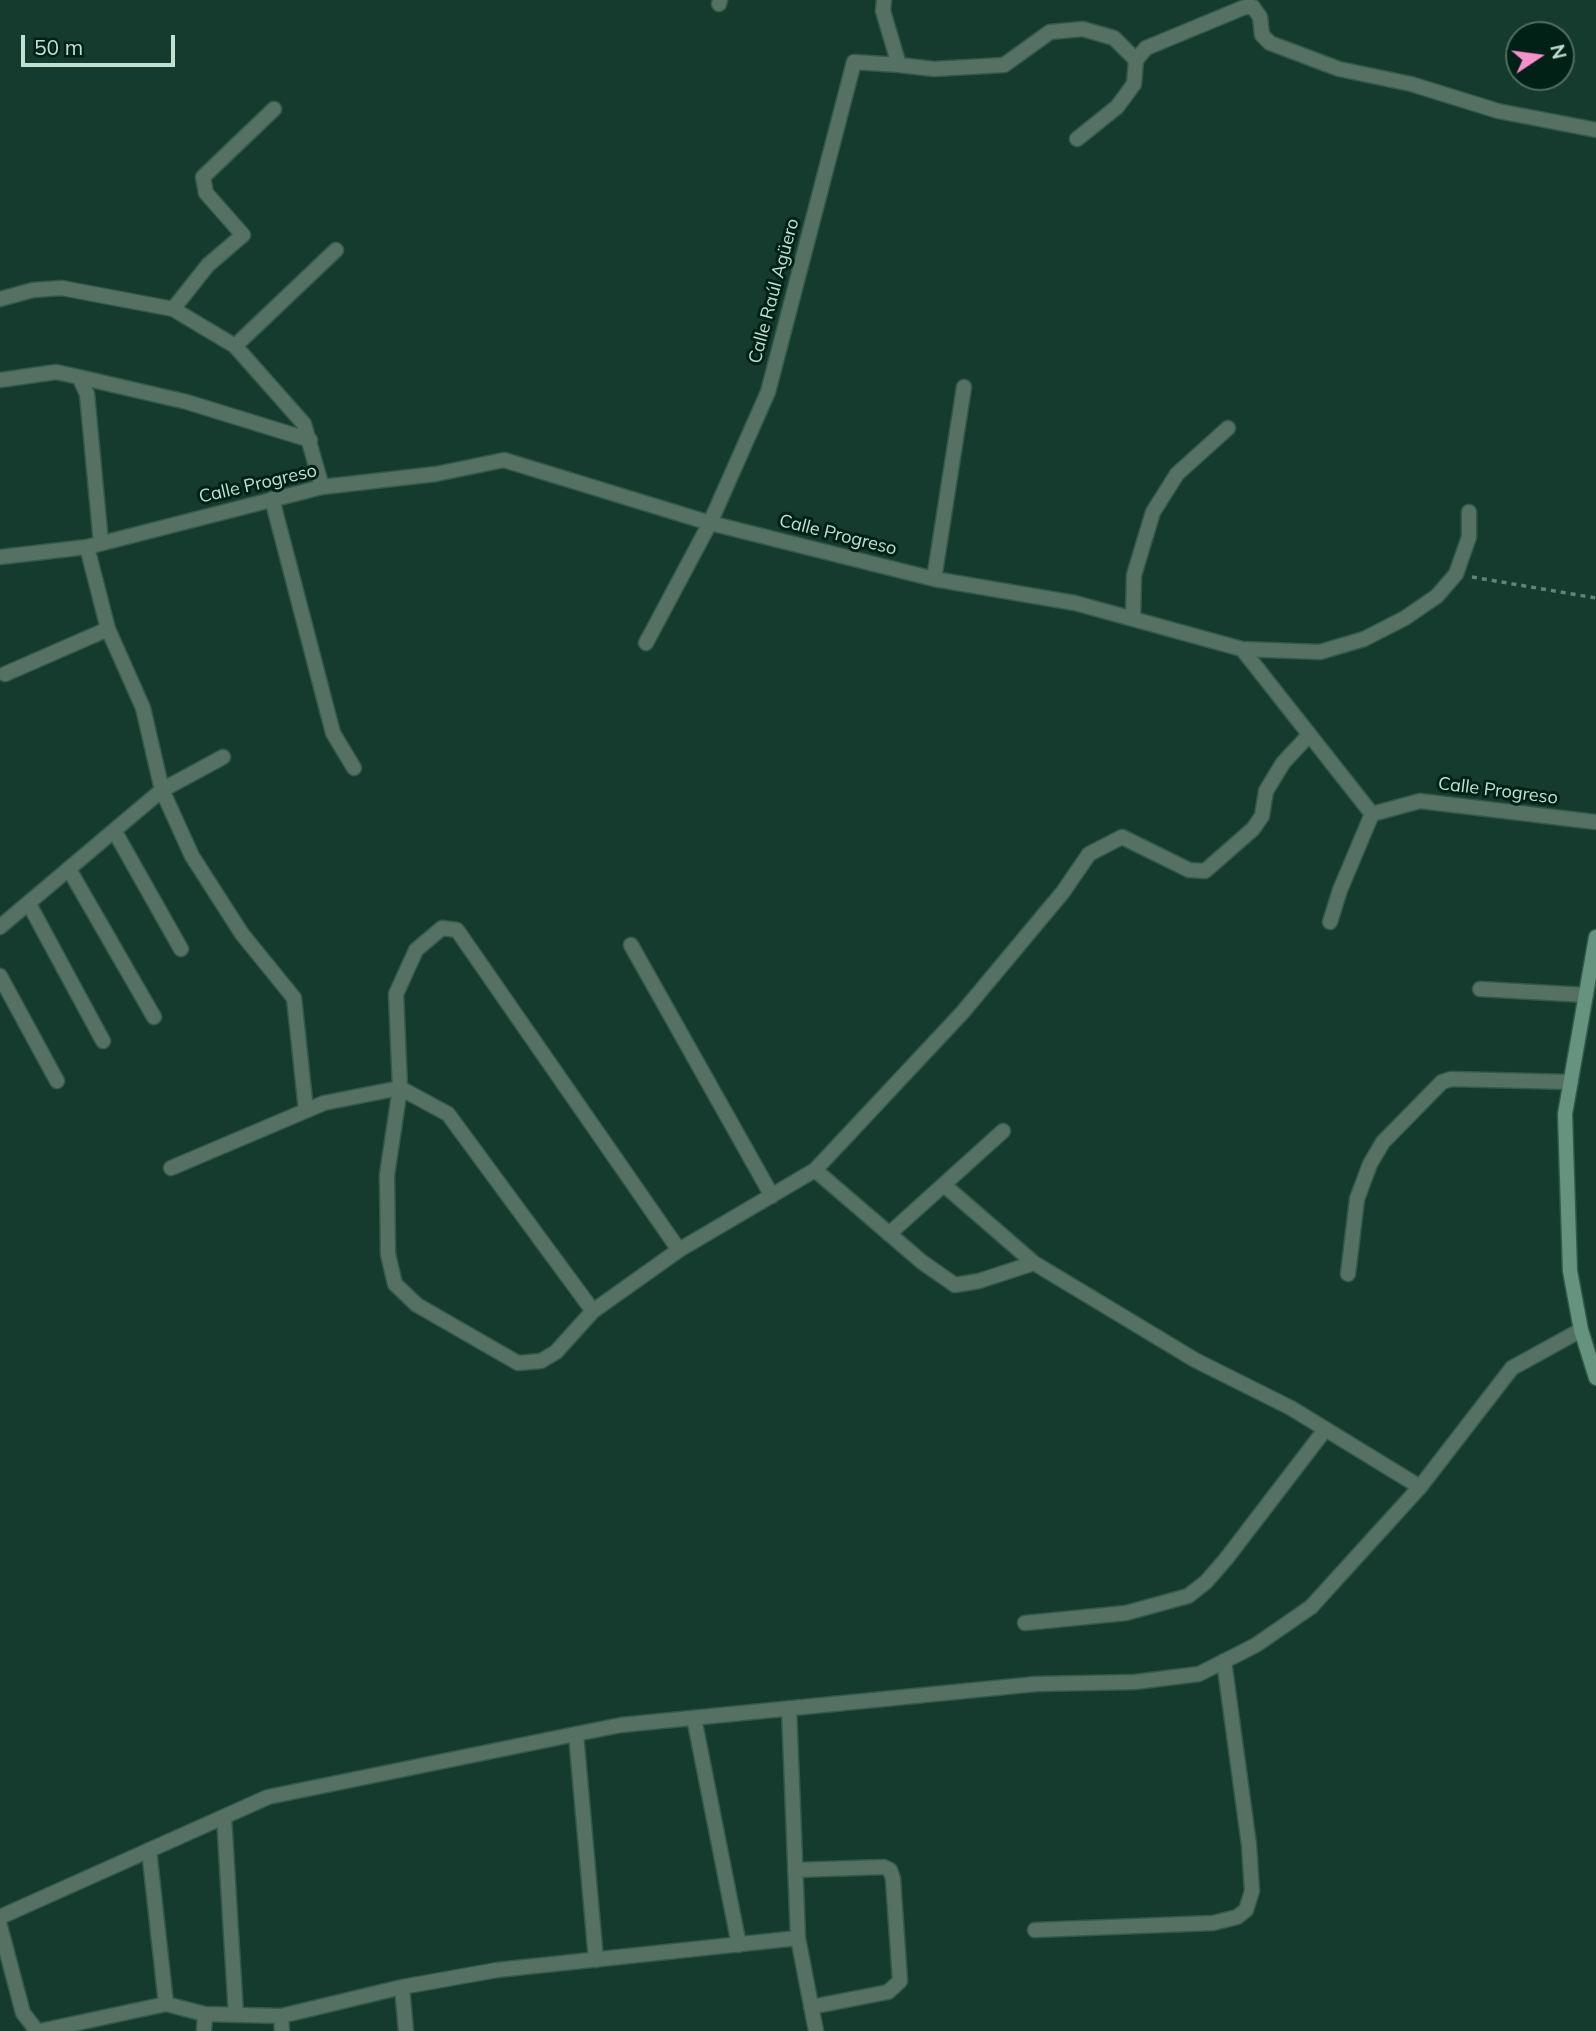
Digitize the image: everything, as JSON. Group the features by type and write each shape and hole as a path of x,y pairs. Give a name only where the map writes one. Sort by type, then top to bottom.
{"street":[{"path":"884,0 883,11 899,65 934,69 1004,65 1050,32 1083,29 1114,38 1136,60"},
{"path":"1077,139 1117,107 1134,84 1136,60 1146,48 1233,11 1253,7 1260,16 1262,35 1270,43 1339,69 1411,84 1499,111 1596,130"},
{"name":"Calle Raúl Agüero","path":"646,643 710,523 768,392 854,62 899,65"},
{"path":"173,309 208,265 243,235 206,193 203,177 274,109"},
{"path":"235,346 335,250"},
{"path":"0,299 33,290 62,288 173,309 235,346 304,424 322,487"},
{"path":"0,380 55,372 187,402 310,440"},
{"path":"79,377 87,394 94,545 108,629 143,708 162,790 192,856 242,934 293,998 306,1110"},
{"path":"934,579 964,387"},
{"path":"1133,619 1134,575 1153,512 1177,474 1228,428"},
{"name":"Calle Progreso","path":"0,557 94,545 322,487 436,474 504,460 710,523 934,579 1075,603 1241,649 1320,652 1364,639 1405,618 1437,596 1456,574"},
{"path":"272,499 333,733 354,768"},
{"path":"1456,574 1469,537 1469,512"},
{"path":"5,674 108,629"},
{"path":"1241,649 1372,814 1340,890 1330,922"},
{"path":"679,1250 457,930 442,928 416,950 396,994 400,1088 387,1175 388,1254 395,1284 417,1306 518,1363 541,1362 556,1352 593,1311 679,1250 816,1170 962,1013 1063,892 1089,853 1122,837 1189,870 1205,871 1253,830 1262,816 1266,791 1283,763 1308,736"},
{"path":"0,927 70,871 162,790 223,757"},
{"name":"Calle Progreso","path":"1372,814 1420,801 1596,822"},
{"path":"115,832 181,949"},
{"path":"70,871 153,1017"},
{"path":"29,904 103,1041"},
{"path":"1596,937 1565,1114 1570,1271 1581,1329 1596,1378"},
{"path":"631,945 772,1196"},
{"path":"0,976 57,1081"},
{"path":"1480,989 1586,995"},
{"path":"1348,1273 1357,1199 1370,1164 1382,1142 1442,1082 1451,1079 1571,1082"},
{"path":"171,1168 324,1102 400,1088 448,1114 593,1311"},
{"path":"889,1234 1003,1131"},
{"path":"816,1170 889,1234 955,1284 979,1281 1034,1263"},
{"path":"944,1185 1034,1263 1195,1360 1291,1408 1324,1431 1420,1487"},
{"path":"0,1917 268,1797 576,1734 621,1725 1036,1684 1135,1682 1199,1674 1256,1645 1311,1607 1420,1487 1512,1368 1581,1329"},
{"path":"1025,1623 1126,1613 1188,1596 1206,1582 1226,1559 1324,1431"},
{"path":"1035,1930 1213,1923 1237,1917 1246,1910 1252,1891 1249,1845 1224,1661"},
{"path":"789,1708 798,1938 816,2031"},
{"path":"694,1718 739,1945"},
{"path":"576,1734 596,1959"},
{"path":"223,1817 236,2015"},
{"path":"149,1850 166,2004"},
{"path":"795,1870 884,1867 890,1870 892,1879 900,1981 888,1992 811,2007"},
{"path":"0,1926 23,2013 39,2031 166,2004 205,2014 281,2016 402,1987 496,1970 798,1938"},
{"path":"402,1987 406,2031"},
{"path":"204,2031 205,2014"},
{"path":"281,2016 282,2031"}],"path":[{"path":"1456,574 1596,598"}]}
